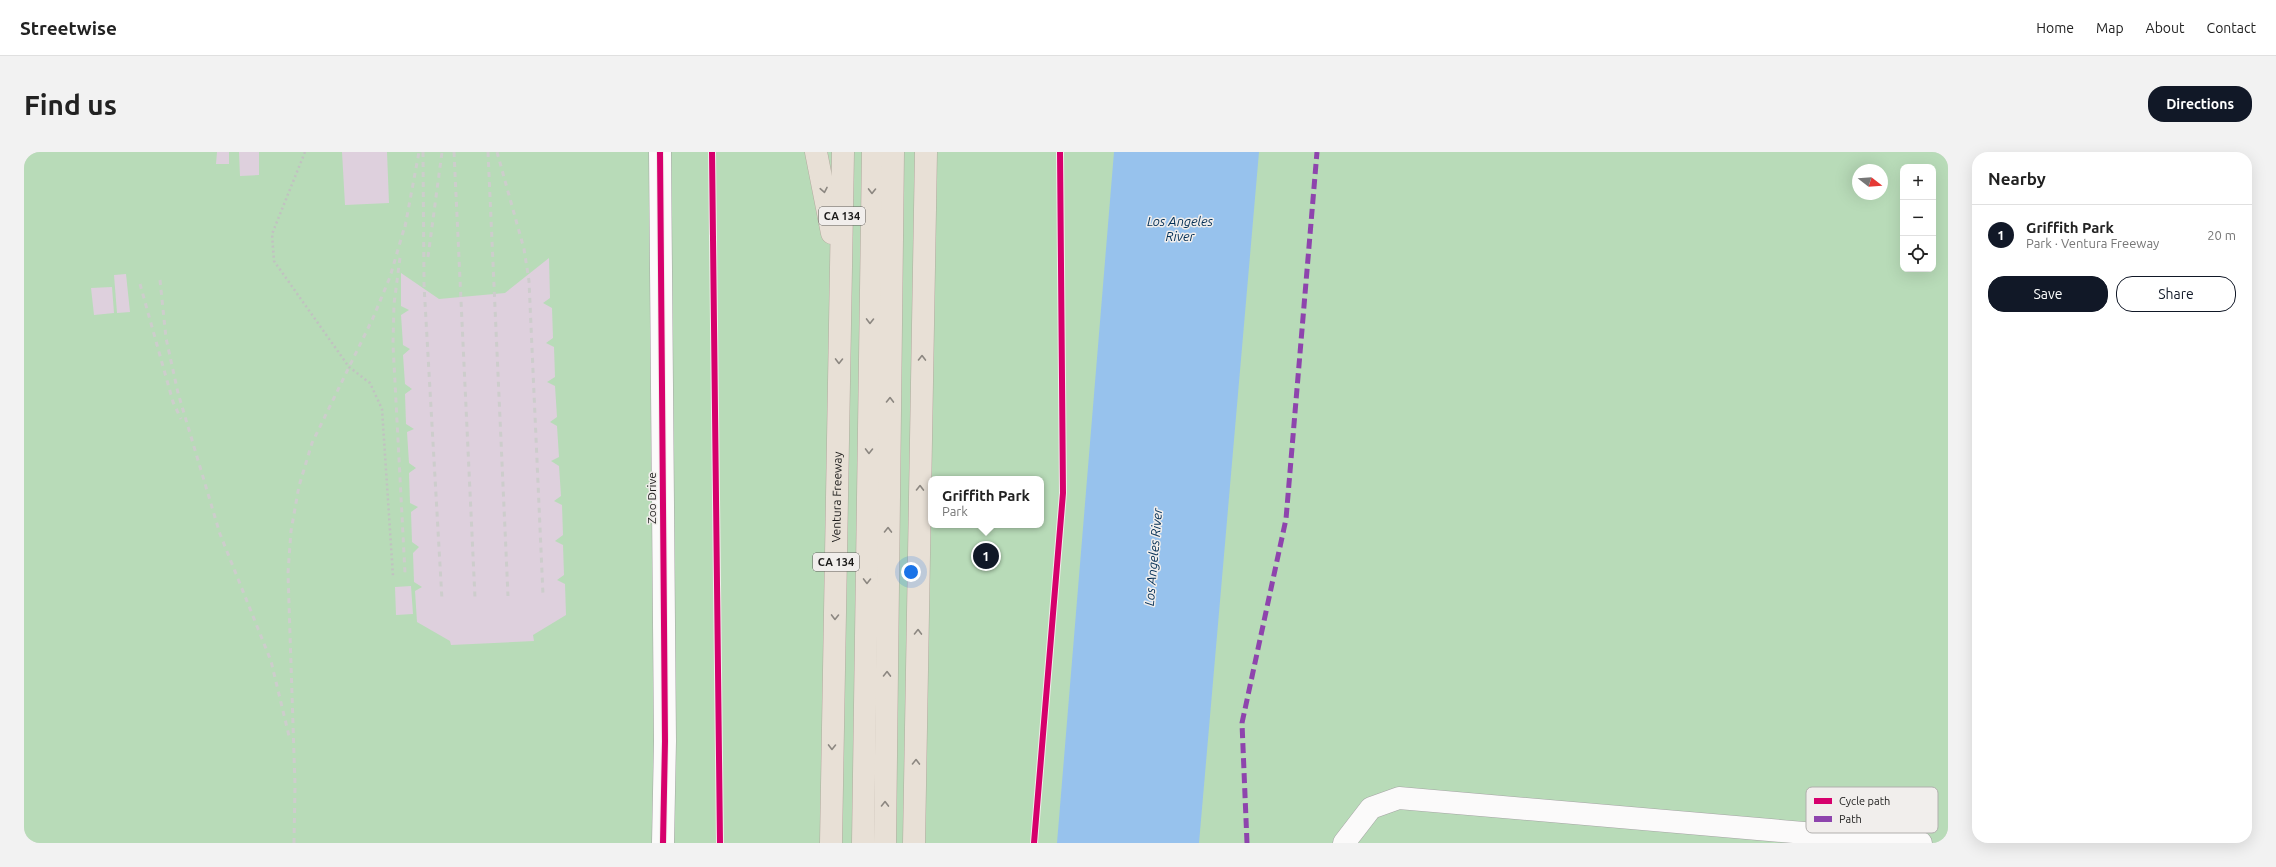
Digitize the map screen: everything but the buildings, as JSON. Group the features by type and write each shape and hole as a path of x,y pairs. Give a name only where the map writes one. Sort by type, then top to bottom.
{"highway":[{"path":"816,152 841,280"},
{"name":"Ventura Freeway","path":"831,843 843,152"},
{"path":"864,843 873,152"},
{"path":"885,843 893,152"},
{"path":"914,843 926,152"},
{"path":"925,205 936,152"}],"street":[{"name":"Zoo Drive","path":"660,152 665,741 663,843"},
{"path":"1344,843 1371,808 1399,798 1921,843"}],"path":[{"path":"305,152 272,234 274,262 349,368 370,383 382,409 393,576"}],"green space":[{"path":"24,152 1948,152 1948,843 24,843"}],"water":[{"name":"Los Angeles River","path":"1114,152 1259,152 1199,843 1057,843"}],"railway":[{"path":"405,227 419,152"},
{"path":"423,152 424,285 442,600"},
{"path":"428,257 442,152"},
{"path":"454,152 475,598"},
{"path":"488,152 508,596"},
{"path":"497,152 524,249 529,281 543,595"},
{"path":"294,843 295,785 288,573 291,531 299,486 312,443 373,318 390,277 406,222"},
{"path":"400,258 394,304 393,344 405,573"},
{"path":"160,280 166,338 178,393 220,534 271,661 290,740"},
{"path":"140,284 173,402 181,419"}],"marked path":[{"path":"1247,843 1242,723 1286,519 1317,152"}],"cycle path":[{"path":"660,152 665,741 663,843"},
{"path":"712,152 720,843"},
{"path":"1034,843 1063,493 1060,152"}],"place":[{"name":"Griffith Park","path":"986,556"}]}
